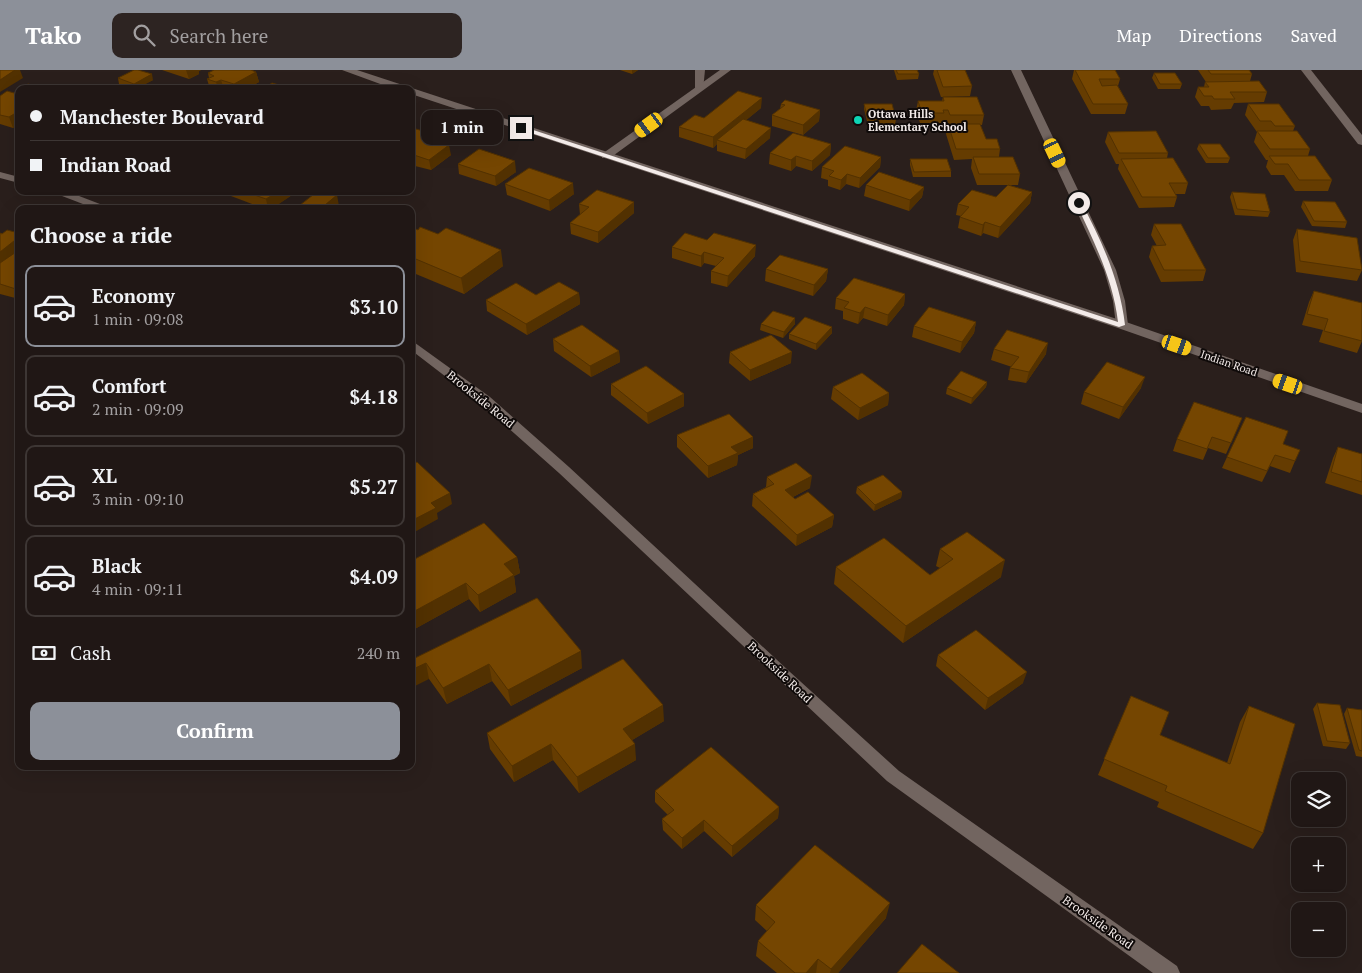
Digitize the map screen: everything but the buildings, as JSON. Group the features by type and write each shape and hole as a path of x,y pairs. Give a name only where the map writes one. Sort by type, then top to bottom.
{"street":[{"path":"347,70 392,85"},
{"path":"700,70 700,88"},
{"path":"606,156 726,70"},
{"path":"1016,70 1110,270 1119,301 1122,325"},
{"path":"1306,70 1362,142"},
{"name":"Indian Road","path":"415,92 1122,325 1362,410"},
{"path":"0,175 15,179"},
{"path":"66,195 96,205"},
{"name":"Brookside Road","path":"415,347 485,400 564,470 784,677 893,776 1170,973"}],"place":[{"name":"Ottawa Hills Elementary School","path":"858,120"}],"route":[{"path":"521,128 1122,325 1119,301 1110,270 1079,203"}]}
